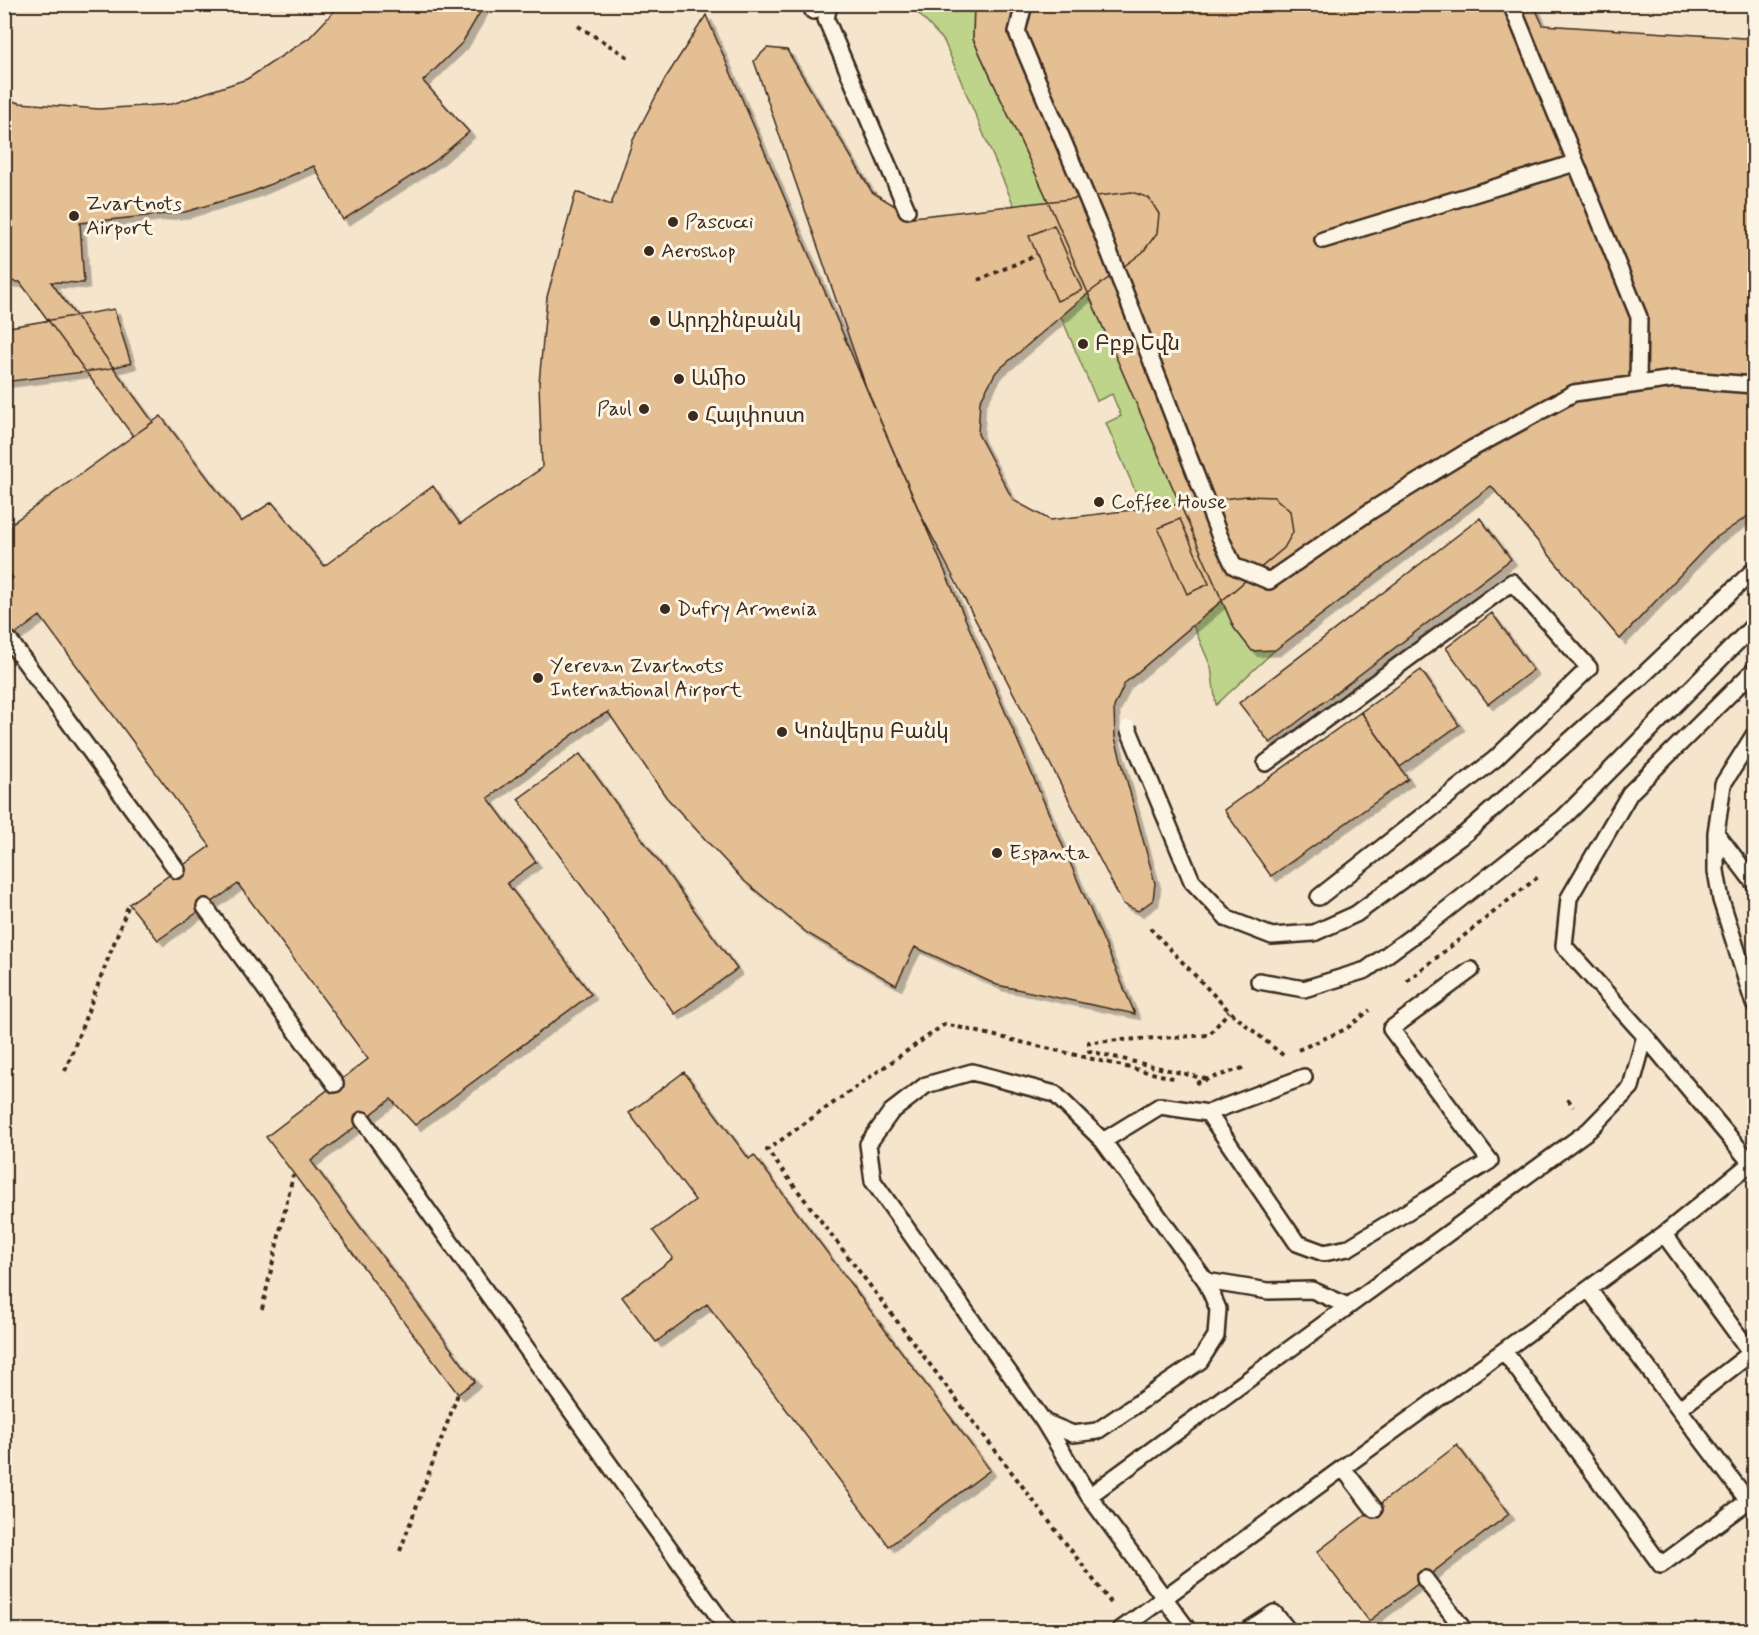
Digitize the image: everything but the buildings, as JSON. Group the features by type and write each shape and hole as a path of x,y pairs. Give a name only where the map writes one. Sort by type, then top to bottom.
{"lane":[{"path":"829,4 826,19 907,210"},
{"path":"1024,4 1017,32 1101,231 1220,537 1234,566 1269,582 1372,510 1473,447 1574,393 1674,379 1755,385"},
{"path":"1511,4 1640,317 1638,384"},
{"path":"1323,240 1575,163"},
{"path":"1128,728 1192,880 1227,919 1272,936 1314,933 1356,914 1466,833 1639,679 1755,570"},
{"path":"1266,763 1512,582 1589,668 1495,759 1319,897"},
{"path":"1259,981 1304,989 1366,970 1563,818 1755,625"},
{"path":"9,640 177,870"},
{"path":"1124,1628 1665,1234 1753,1160 1564,946 1569,898 1630,793 1755,670"},
{"path":"1755,735 1723,784 1716,833 1716,872 1721,900 1755,1004"},
{"path":"1716,833 1755,883"},
{"path":"205,907 335,1084"},
{"path":"1208,1113 1298,1243 1324,1253 1348,1248 1490,1161 1391,1029 1471,970"},
{"path":"1089,1496 1589,1130 1631,1087 1645,1036"},
{"path":"1044,1422 1073,1434 1097,1431 1200,1361 1216,1336 1218,1309 1206,1281 1103,1141 1055,1094 972,1072 926,1085 891,1112 868,1144 873,1182 1044,1422 1089,1496 1188,1630"},
{"path":"1103,1141 1160,1106 1208,1113 1304,1077"},
{"path":"363,1120 728,1630"},
{"path":"1665,1234 1750,1353 1678,1409"},
{"path":"1206,1281 1268,1291 1312,1290 1348,1306"},
{"path":"1504,1351 1662,1565 1748,1501 1588,1290"},
{"path":"1343,1468 1374,1509"},
{"path":"1425,1579 1464,1630"},
{"path":"1248,1630 1274,1613 1288,1630"}],"path":[{"path":"578,26 628,57"},
{"path":"978,280 1036,255"},
{"path":"1401,985 1538,877"},
{"path":"65,1071 129,903"},
{"path":"1150,928 1229,1011 1284,1056"},
{"path":"1273,1059 1346,1029 1374,1007"},
{"path":"1207,1079 1089,1051 1089,1042 1209,1035 1229,1011"},
{"path":"1124,1628 767,1150 945,1024 1183,1080"},
{"path":"1194,1083 1251,1066"},
{"path":"262,1309 293,1174"},
{"path":"400,1551 458,1394"}],"shaded area":[{"path":"5,5 1754,5 1754,1630 5,1630"}],"green space":[{"path":"904,5 974,5 973,39 1044,192 1225,605 1275,650 1216,705 1211,667 1106,423 1121,416 1112,394 1097,401 944,41 917,12"}],"place":[{"name":"Zvartnots Airport","path":"74,216"},
{"name":"Pascucci","path":"673,222"},
{"name":"Aeroshop","path":"649,251"},
{"name":"Արդշինբանկ","path":"655,321"},
{"name":"Բբք Եվն","path":"1083,344"},
{"name":"Ամիօ","path":"679,379"},
{"name":"Paul","path":"644,409"},
{"name":"Հայփոստ","path":"693,416"},
{"name":"Coffee House","path":"1099,502"},
{"name":"Dufry Armenia","path":"665,609"},
{"name":"Yerevan Zvartnots International Airport","path":"538,678"},
{"name":"Կոնվերս Բանկ","path":"782,732"},
{"name":"Espanta","path":"997,853"}]}
